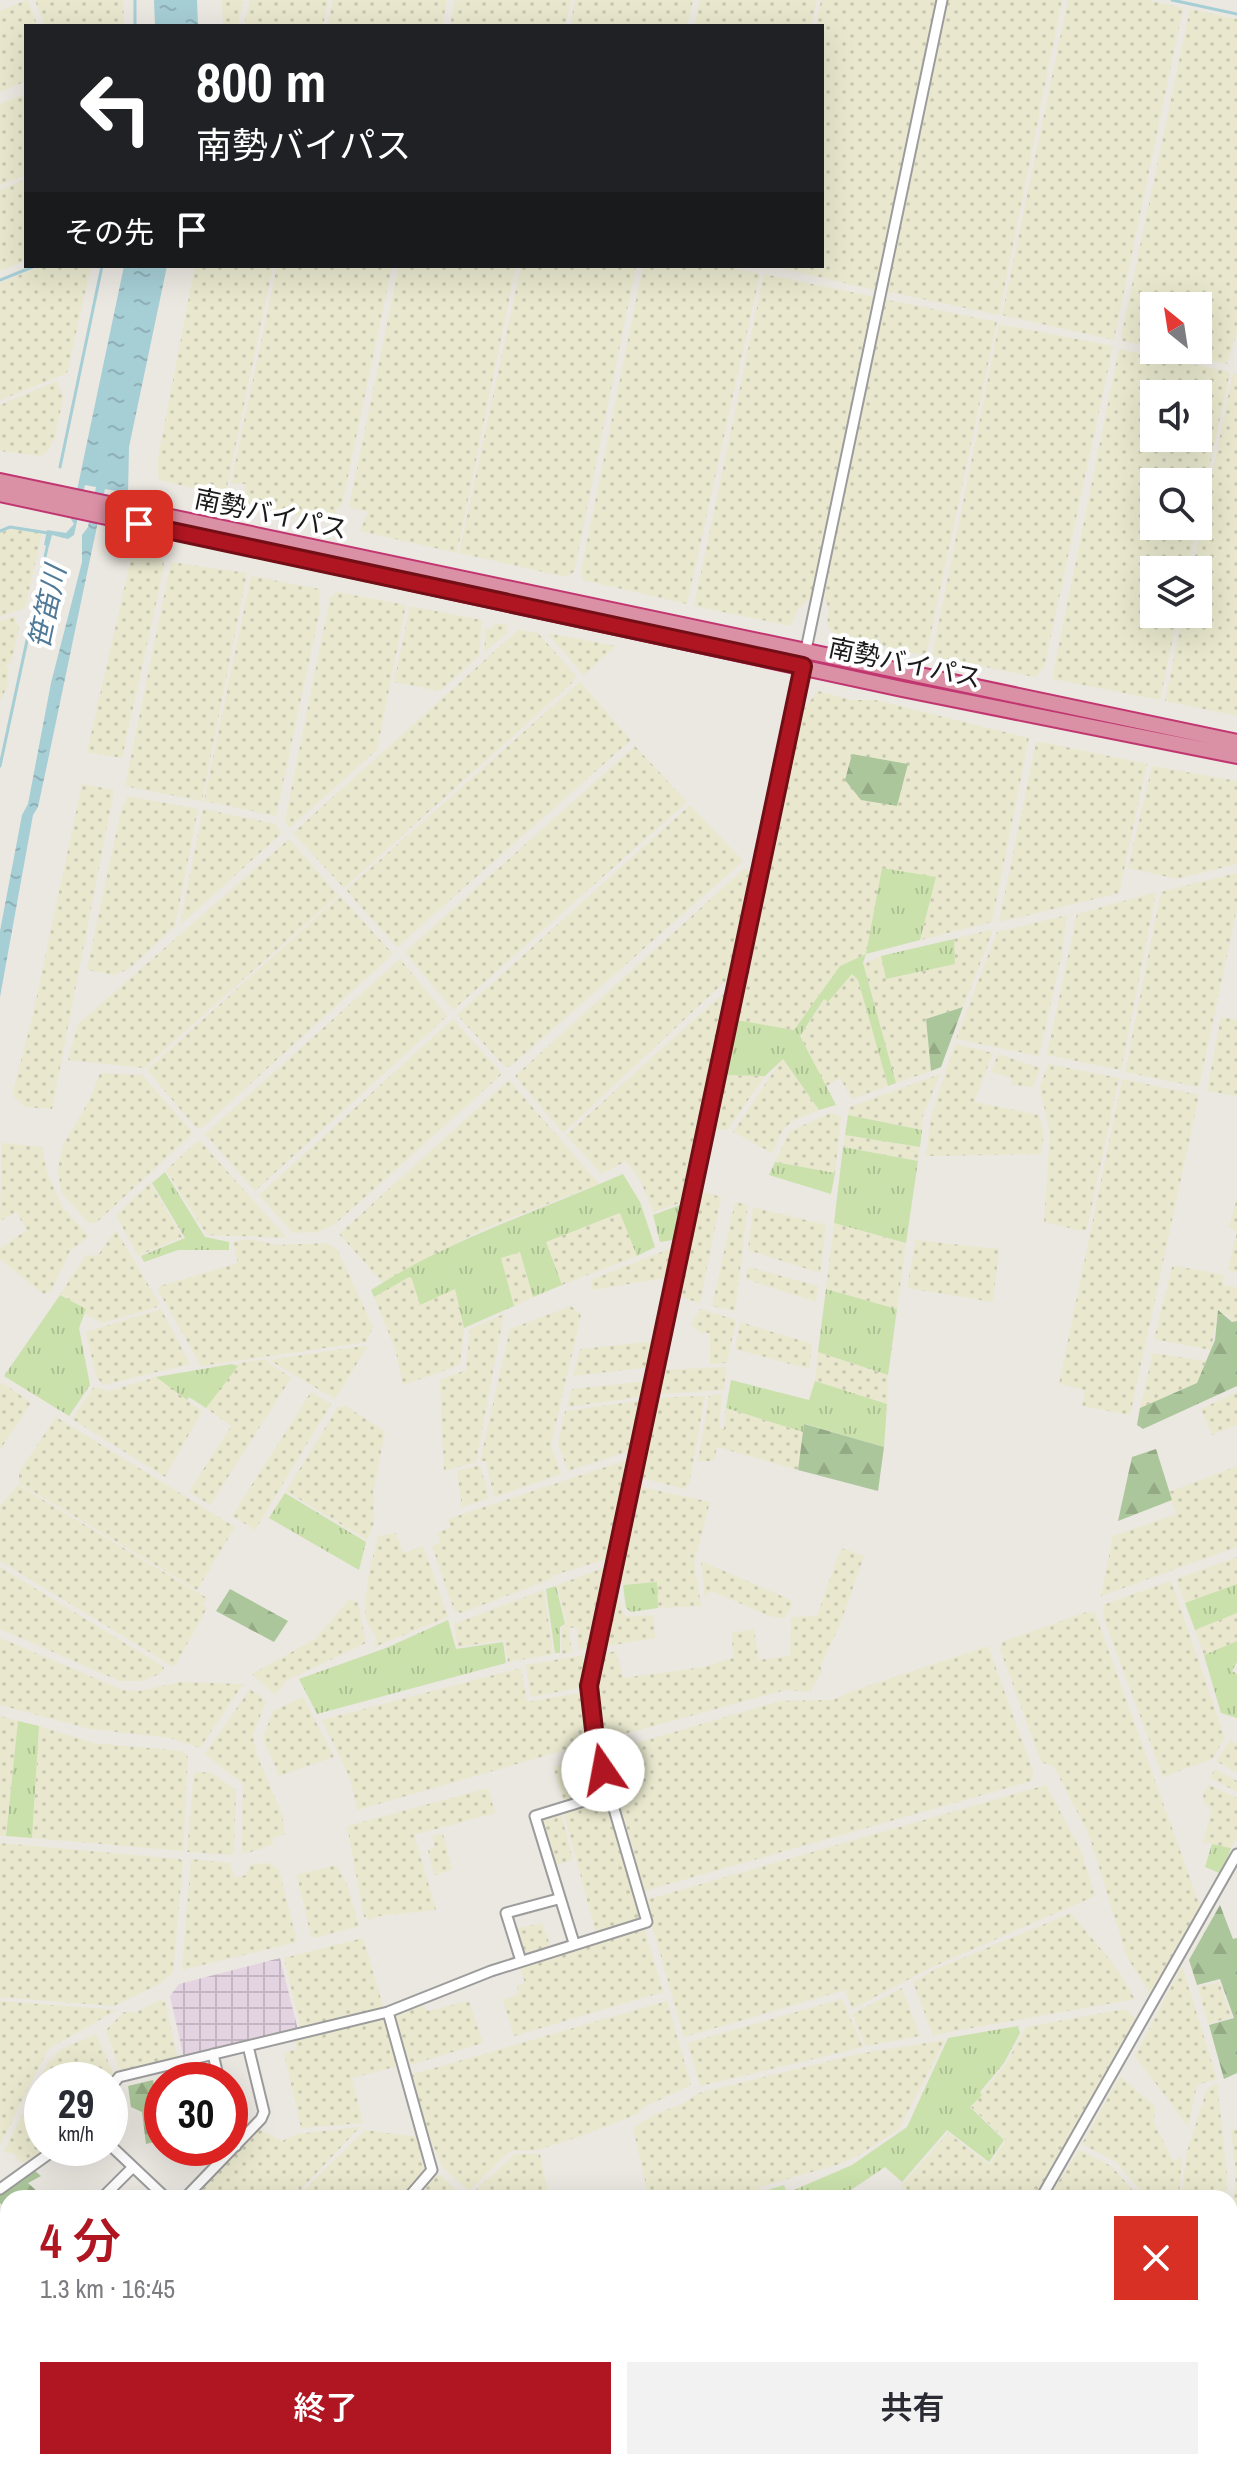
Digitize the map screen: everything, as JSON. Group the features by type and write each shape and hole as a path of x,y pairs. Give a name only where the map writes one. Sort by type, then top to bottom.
{"highway":[{"name":"南勢バイパス","path":"0,481 53,498 803,666 1237,756"},
{"name":"南勢バイパス","path":"0,494 53,498"},
{"name":"南勢バイパス","path":"140,517 806,650 1237,742"}],"street":[{"path":"128,2075 388,2012 521,1961 647,1922 596,1747 589,1686 942,0"},
{"path":"574,1943 535,1816 610,1793"},
{"path":"1046,2190 1237,1854"},
{"path":"521,1961 506,1913 558,1899"},
{"path":"388,2012 432,2170 415,2190"},
{"path":"248,2046 264,2112 248,2131"},
{"path":"213,2054 215,2062"},
{"path":"128,2162 157,2190"},
{"path":"0,2189 32,2166"},
{"path":"193,2190 216,2166"},
{"path":"110,2190 133,2167"}],"shaded area":[{"path":"280,1958 298,2030 184,2058 170,1996 179,1984"}],"green space":[{"path":"27,0 37,24 24,24 24,82 0,92 0,11"},
{"path":"35,0 123,0 124,24 44,24"},
{"path":"222,0 243,0 238,24 223,24"},
{"path":"250,0 328,0 323,24 244,24"},
{"path":"333,0 447,0 442,24 327,24"},
{"path":"455,0 571,0 565,24 450,24"},
{"path":"575,0 693,0 687,24 570,24"},
{"path":"700,0 817,0 811,24 694,24"},
{"path":"821,0 936,0 878,291 781,268 824,268 824,24 816,24"},
{"path":"947,0 1062,0 999,315 885,291"},
{"path":"1068,0 1146,0 1183,8 1114,340 1002,315"},
{"path":"1190,9 1237,19 1237,332 1227,364 1212,361 1212,292 1140,292 1140,345 1123,341 1121,337"},
{"path":"24,95 24,176 0,185 0,104"},
{"path":"24,180 24,261 0,271 0,190"},
{"path":"37,268 91,268 67,373 0,400 0,283"},
{"path":"195,268 273,268 225,496 159,480 158,458"},
{"path":"277,268 392,268 342,505 337,508 333,524 245,503 246,484 231,483"},
{"path":"399,268 516,268 457,553 360,531 368,512 349,507"},
{"path":"521,268 636,268 574,572 566,577 459,553"},
{"path":"643,268 732,268 760,274 687,604 583,580 581,571"},
{"path":"764,274 875,297 811,598 798,609 791,626 694,606"},
{"path":"883,299 997,322 926,656 834,634 827,625 829,609 824,597"},
{"path":"999,324 1113,346 1044,668 1035,677 932,656"},
{"path":"1119,349 1140,353 1140,364 1191,364 1230,372 1209,468 1140,468 1140,540 1194,540 1190,556 1140,556 1140,628 1175,628 1160,700 1052,679"},
{"path":"1233,373 1237,374 1237,716 1165,701 1180,628 1212,628 1212,556 1195,556 1198,540 1212,540 1212,474"},
{"path":"57,381 63,398 55,437 48,450 41,456 0,451 0,405"},
{"path":"10,529 42,533 25,608 0,617 0,533"},
{"path":"133,550 163,559 164,567 122,758 87,752"},
{"path":"171,562 247,573 202,801 125,786"},
{"path":"251,576 319,589 320,610 276,816 204,801"},
{"path":"337,592 406,605 377,750 289,828 285,820 330,598"},
{"path":"410,606 482,620 479,656 440,691 394,682"},
{"path":"14,616 19,629 11,662 6,665 9,670 7,687 0,701 0,621"},
{"path":"496,623 507,625 507,633 484,652 486,628 491,629"},
{"path":"518,630 538,633 576,676 573,682 344,888 293,833"},
{"path":"547,633 616,646 584,675"},
{"path":"580,682 631,740 397,947 346,890"},
{"path":"818,691 852,700 875,700 1029,738 992,922 920,940 936,877 866,954 840,966 794,1030 736,1020 796,719"},
{"path":"1036,743 1147,764 1119,893 999,922"},
{"path":"635,746 687,802 453,1010 405,952"},
{"path":"852,754 908,764 897,806 861,800 845,780"},
{"path":"1152,766 1237,781 1237,864 1177,879 1128,868"},
{"path":"82,784 114,790 52,1109 25,1107 12,1095 32,1019"},
{"path":"128,796 198,809 175,926 129,969 114,975 87,970 121,810"},
{"path":"690,805 743,861 511,1066 505,1067 457,1015"},
{"path":"203,809 276,824 281,834 180,925"},
{"path":"289,839 338,895 144,1068 68,1060 78,1024"},
{"path":"745,868 754,878 733,974 563,1133 515,1076"},
{"path":"882,868 936,877 920,940 866,954"},
{"path":"1237,873 1237,908 1199,1087 1125,1072 1161,892"},
{"path":"1156,892 1121,1070 1047,1055 1077,914"},
{"path":"340,896 393,954 203,1127 196,1128 147,1070"},
{"path":"1067,915 1039,1056 956,1039 997,932"},
{"path":"990,930 992,933 963,1007 926,1019 931,1071 896,1083 863,964 881,956 886,979 955,964 954,939"},
{"path":"954,939 955,964 886,979 881,956"},
{"path":"866,954 863,963 896,1083 888,1086 858,980 852,974 828,1002 824,999 800,1036 836,1105 819,1110 783,1059 765,1076 723,1075 736,1020 794,1030 840,966"},
{"path":"400,959 447,1016 255,1191 205,1134"},
{"path":"852,974 858,980 888,1086 852,1099 840,1078 825,1087 800,1036 825,999 829,1001"},
{"path":"727,990 688,1200 654,1212 640,1180 626,1161 602,1174 566,1135"},
{"path":"963,1007 941,1067 931,1071 926,1019"},
{"path":"1221,1017 1237,1020 1237,1096 1207,1091"},
{"path":"453,1019 502,1074 335,1224 318,1232 293,1233 259,1195"},
{"path":"955,1044 993,1053 974,1102 1039,1115 1044,1134 1041,1154 926,1156 931,1117"},
{"path":"998,1054 1040,1068 1033,1087 1011,1085 1012,1078 991,1072"},
{"path":"782,1059 819,1110 792,1121 782,1131 772,1153 733,1132"},
{"path":"1048,1064 1119,1078 1087,1229 1083,1231 1044,1222 1050,1134 1040,1087"},
{"path":"100,1073 142,1075 193,1133 96,1223 89,1223 61,1192 58,1169 63,1145 90,1099"},
{"path":"940,1074 923,1116 922,1130 848,1115 849,1107"},
{"path":"723,1075 765,1076 727,1130 712,1129"},
{"path":"1122,1079 1199,1095 1130,1415 1082,1406 1085,1390 1059,1384"},
{"path":"509,1080 599,1184 483,1229 383,1283 339,1234"},
{"path":"831,1113 841,1117 835,1173 775,1162 790,1131"},
{"path":"848,1115 922,1130 920,1147 845,1135"},
{"path":"845,1135 920,1147 918,1161 843,1147"},
{"path":"198,1141 287,1238 207,1235 166,1170"},
{"path":"2,1143 42,1147 47,1173 63,1208 89,1236 70,1251 51,1291 43,1294 0,1259 0,1248 27,1230 16,1212 0,1221"},
{"path":"843,1147 918,1161 906,1243 834,1223"},
{"path":"775,1162 835,1173 831,1194 769,1175"},
{"path":"165,1172 205,1237 229,1242 229,1250 178,1250 144,1262 141,1256 185,1238 152,1183"},
{"path":"623,1174 640,1202 655,1247 637,1256 620,1213 546,1242 562,1285 533,1297 520,1252 501,1258 514,1306 464,1328 455,1289 420,1305 411,1276 374,1297 371,1290 432,1256"},
{"path":"150,1183 182,1237 138,1256 116,1215"},
{"path":"697,1190 721,1197 700,1303 677,1296"},
{"path":"1237,1198 1237,1232 1229,1227"},
{"path":"688,1202 679,1239 660,1242 653,1215"},
{"path":"735,1202 748,1205 735,1311 712,1306"},
{"path":"753,1207 826,1225 820,1273 748,1250"},
{"path":"621,1213 637,1256 562,1285 545,1242"},
{"path":"834,1223 906,1243 897,1309 826,1289"},
{"path":"116,1230 159,1303 157,1307 102,1323 85,1314 86,1309 60,1295 85,1256 98,1255"},
{"path":"1237,1232 1237,1272 1228,1270"},
{"path":"248,1239 277,1245 326,1243 337,1249 373,1327 366,1342 201,1366 158,1290 160,1286 238,1263 233,1242"},
{"path":"916,1240 999,1249 993,1302 907,1288"},
{"path":"679,1245 671,1277 592,1290 591,1280"},
{"path":"520,1252 533,1297 514,1306 501,1258"},
{"path":"748,1267 818,1286 816,1302 746,1279"},
{"path":"1172,1267 1224,1275 1222,1284 1237,1288 1237,1321 1232,1322 1230,1317 1218,1311 1211,1350 1154,1339"},
{"path":"411,1275 456,1289 464,1328 460,1365 403,1385 395,1348 374,1297"},
{"path":"826,1289 897,1309 888,1375 818,1352"},
{"path":"60,1295 86,1309 79,1328 90,1385 69,1416 4,1376"},
{"path":"571,1306 581,1315 551,1445 561,1474 494,1497 486,1461 480,1461 510,1329"},
{"path":"161,1309 190,1364 103,1385 96,1376 86,1332"},
{"path":"700,1309 736,1320 727,1363 710,1364 710,1333 701,1333 691,1324"},
{"path":"1218,1310 1232,1322 1237,1321 1237,1386 1143,1429 1137,1425 1140,1408 1197,1383 1215,1340"},
{"path":"504,1314 476,1462 444,1471 440,1380 466,1370 470,1329"},
{"path":"740,1322 812,1344 809,1369 735,1349"},
{"path":"658,1341 651,1367 573,1376 580,1349"},
{"path":"367,1347 335,1399 269,1360"},
{"path":"818,1352 888,1375 887,1404 815,1381"},
{"path":"1153,1353 1206,1361 1197,1383 1140,1408"},
{"path":"264,1359 291,1378 210,1505 189,1492 231,1426 206,1408 239,1363"},
{"path":"232,1364 238,1366 206,1408 189,1397 187,1400 156,1377"},
{"path":"726,1367 724,1390 657,1394 661,1370"},
{"path":"156,1377 202,1411 165,1477 72,1419 94,1387 109,1391"},
{"path":"731,1380 809,1400 815,1381 887,1404 884,1447 805,1424 803,1432 726,1408"},
{"path":"648,1381 646,1396 567,1407 572,1389"},
{"path":"3,1383 31,1403 0,1450 0,1384"},
{"path":"311,1392 331,1404 255,1530 232,1516"},
{"path":"1237,1392 1237,1425 1212,1435 1201,1409"},
{"path":"722,1394 719,1428 724,1429 726,1408 803,1432 798,1470 717,1447 714,1461 698,1461 709,1396"},
{"path":"705,1396 689,1485 684,1489 639,1477 655,1398"},
{"path":"645,1400 633,1450 568,1471 558,1443 565,1411"},
{"path":"346,1406 385,1432 373,1493 374,1523 367,1540 286,1491 338,1407"},
{"path":"56,1417 235,1527 197,1590 19,1483 19,1472"},
{"path":"804,1424 884,1447 878,1491 798,1470"},
{"path":"1156,1449 1172,1500 1118,1521 1132,1457"},
{"path":"633,1458 612,1554 607,1559 551,1576 551,1579 461,1613 454,1610 432,1546 440,1543 437,1532 451,1528 448,1519"},
{"path":"480,1465 489,1498 462,1507 457,1471"},
{"path":"1237,1466 1237,1547 1101,1596 1113,1536 1176,1514 1169,1492"},
{"path":"18,1485 207,1598 203,1605 207,1608 176,1664 172,1666 0,1561 0,1506"},
{"path":"641,1487 710,1502 694,1563 701,1606 658,1608 657,1582 623,1585 617,1572 634,1491"},
{"path":"285,1493 366,1542 359,1570 269,1518"},
{"path":"396,1533 403,1553 423,1546 448,1617 374,1647 376,1637 366,1619 369,1573 378,1536"},
{"path":"841,1548 864,1556 839,1627 820,1666 822,1671 810,1692 785,1690 602,1740 593,1687 601,1654 616,1651 623,1678 704,1667 733,1658 732,1633 754,1629 759,1660 790,1656 791,1617 817,1616"},
{"path":"1237,1557 1237,1584 1185,1603 1176,1579"},
{"path":"701,1561 793,1601 789,1612 784,1618 772,1617 711,1591 705,1598"},
{"path":"609,1566 594,1647 579,1650 577,1627 569,1628 572,1652 562,1654 561,1628 567,1624 557,1585"},
{"path":"0,1567 164,1667 162,1673 142,1681 120,1681 0,1629"},
{"path":"614,1580 622,1612 628,1617 653,1615 655,1638 601,1647"},
{"path":"1171,1581 1225,1738 1212,1759 1163,1777 1104,1619 1103,1605"},
{"path":"657,1582 658,1608 631,1612 626,1608 623,1585"},
{"path":"1237,1584 1237,1613 1195,1630 1185,1603"},
{"path":"556,1586 565,1624 560,1627 560,1653 555,1653 546,1589"},
{"path":"230,1589 288,1621 274,1642 216,1611"},
{"path":"544,1590 553,1654 508,1662 504,1640 458,1647 454,1624"},
{"path":"350,1599 358,1603 366,1643 287,1680 275,1695 252,1674 315,1639"},
{"path":"1087,1612 1095,1613 1201,1909 1151,1995 1127,1957 1089,1835 1054,1767 1041,1762 1000,1649 1002,1642"},
{"path":"1237,1613 1237,1641 1204,1655 1195,1630"},
{"path":"448,1620 456,1649 503,1642 506,1663 317,1714 299,1679 386,1648"},
{"path":"0,1638 123,1690 139,1691 181,1682 243,1684 200,1748 170,1738 90,1729 0,1705"},
{"path":"1237,1641 1237,1662 1232,1671 1237,1674 1237,1718 1221,1713 1204,1655"},
{"path":"988,1646 1034,1774 1031,1781 644,1891 606,1752 780,1701 833,1700"},
{"path":"583,1655 583,1687 531,1697 526,1665"},
{"path":"521,1668 527,1702 585,1692 590,1743 357,1810 350,1778 322,1720"},
{"path":"250,1689 266,1701 253,1734 256,1753 282,1814 285,1834 272,1838 273,1844 248,1853 242,1852 243,1784 205,1754"},
{"path":"303,1697 334,1757 279,1776 263,1738 273,1711"},
{"path":"0,1716 18,1721 6,1836 0,1836"},
{"path":"18,1721 39,1726 32,1838 6,1836"},
{"path":"39,1726 93,1743 182,1751 188,1757 183,1851 32,1838"},
{"path":"1230,1741 1237,1744 1237,1773 1216,1761"},
{"path":"594,1753 604,1788 564,1802 553,1767"},
{"path":"1215,1769 1237,1781 1237,1792 1210,1778"},
{"path":"210,1772 236,1790 234,1853 230,1855 187,1852 194,1773"},
{"path":"1046,1785 1081,1851 1095,1896 930,1968 852,2009 845,1990 684,2037 646,1904 649,1899"},
{"path":"1209,1785 1237,1798 1237,1837 1231,1848 1203,1842 1212,1809 1204,1803 1203,1793"},
{"path":"488,1788 495,1813 414,1835 436,1910 379,1916 369,1920 364,1917 347,1826"},
{"path":"609,1800 642,1915 640,1921 601,1933 600,1929 595,1930 564,1813"},
{"path":"561,1813 573,1860 555,1865 542,1818"},
{"path":"443,1834 452,1870 434,1875 428,1850 435,1848 432,1836"},
{"path":"0,1843 183,1861 173,1972 161,1983 114,2006 0,1997"},
{"path":"1212,1844 1231,1848 1222,1874 1205,1867"},
{"path":"191,1859 230,1863 235,1878 246,1875 250,1865 269,1863 279,1870 297,1942 182,1970"},
{"path":"336,1865 347,1885 359,1926 311,1937 297,1875"},
{"path":"1220,1905 1233,1939 1237,1938 1237,2073 1224,2079 1209,2025 1234,2018 1220,1979 1197,1985 1189,1960"},
{"path":"1071,1913 1115,1966 1135,1999 933,2035 913,1982 934,1970"},
{"path":"542,1923 550,1945 522,1956 515,1929"},
{"path":"644,1927 663,1992 514,2036 503,2000 519,1994 517,1986 525,1983 519,1965"},
{"path":"363,1938 383,2006 380,2010 301,2029 284,1958"},
{"path":"1182,1966 1217,2079 1197,2085 1188,2126 1135,2056"},
{"path":"1219,1982 1231,2017 1208,2024 1198,1987"},
{"path":"902,1988 920,2036 866,2046 852,2014"},
{"path":"842,1999 863,2047 700,2086 688,2043"},
{"path":"160,2000 165,2002 177,2057 175,2061 144,2062 144,2069 128,2073 128,2062 117,2062 106,2030 124,2012 136,2012"},
{"path":"0,2001 117,2010 48,2049 42,2062 24,2062 24,2097 0,2145"},
{"path":"469,2001 483,2043 406,2066 393,2020 398,2012 419,2003 428,2011"},
{"path":"667,2001 691,2085 642,2108 638,2114 581,2136 538,2150 510,2151 468,2190 443,2168 426,2130 410,2075"},
{"path":"1125,2009 1138,2021 1040,2190 905,2190 901,2186 948,2133 990,2165 1006,2140 971,2107 1007,2062 1026,2027"},
{"path":"383,2018 398,2066 352,2078 363,2123 301,2128 284,2053 297,2049 295,2040"},
{"path":"1018,2026 1020,2033 1004,2063 970,2107 1004,2140 989,2162 947,2130 902,2182 885,2167 851,2190 794,2190 852,2165 907,2127 948,2038"},
{"path":"96,2034 108,2062 49,2062 60,2050"},
{"path":"945,2040 899,2129 859,2155 840,2164 759,2187 760,2190 647,2190 633,2128 699,2093 858,2054"},
{"path":"1120,2076 1155,2107 1154,2123 1173,2161 1182,2157 1180,2190 1140,2190 1116,2162 1082,2144"},
{"path":"144,2082 144,2128 142,2112 131,2107 128,2086"},
{"path":"1217,2083 1226,2190 1182,2190 1187,2152 1207,2089"},
{"path":"24,2112 24,2162 19,2162 14,2153 4,2152"},
{"path":"360,2127 301,2190 199,2190 222,2166 248,2166 248,2139 258,2129 282,2141 297,2134"},
{"path":"1237,2129 1237,2190 1235,2190 1231,2130"},
{"path":"365,2130 418,2137 424,2172 409,2190 304,2190"},
{"path":"1079,2150 1111,2166 1133,2190 1053,2190"},
{"path":"515,2154 540,2154 547,2190 475,2190"},
{"path":"34,2170 41,2176 28,2183 36,2190 4,2190"},
{"path":"440,2175 456,2190 420,2190 434,2176"},
{"path":"784,2185 786,2190 768,2190"}],"water":[{"path":"154,0 197,0 198,24 155,24"},
{"path":"124,268 167,268 129,447 128,493 120,537 116,536 116,491 105,489 38,807 33,815 0,997 0,931 51,683 82,562 82,535 88,527 96,487 85,485 74,535 68,539 52,535 49,546 44,545 47,530 66,533 74,524 71,519"}],"waterway":[{"path":"135,0 135,24"},
{"path":"1172,0 1237,14"},
{"path":"0,280 30,268"},
{"path":"60,467 102,268"},
{"path":"0,531 10,527 48,533"},
{"name":"笹笛川","path":"0,766 48,543"}],"route":[{"path":"139,524 803,666 673,1299 589,1686 596,1747 603,1770"}]}
